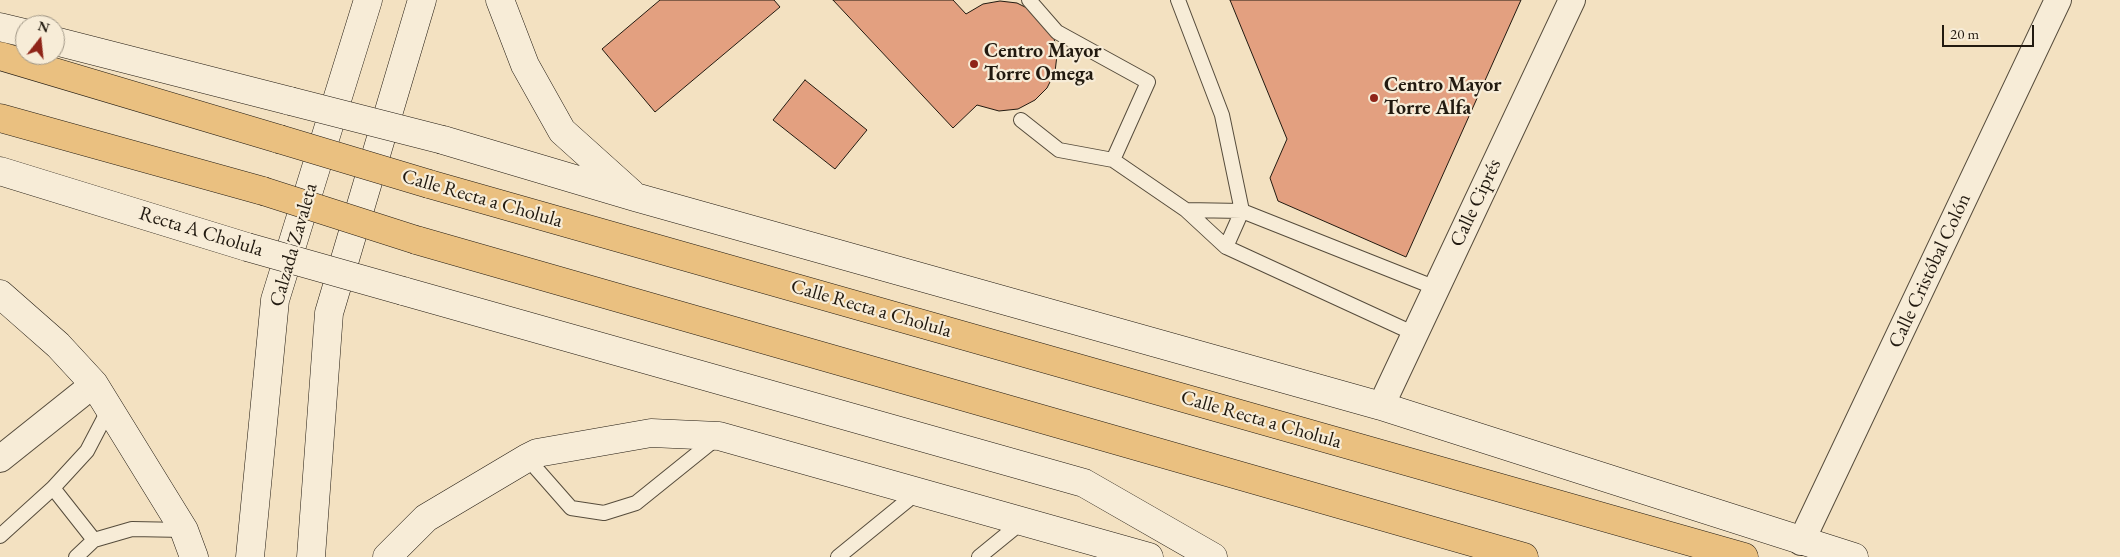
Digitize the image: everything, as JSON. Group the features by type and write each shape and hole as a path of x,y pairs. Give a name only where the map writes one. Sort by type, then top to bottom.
{"main road":[{"name":"Calzada Zavaleta","path":"250,557 275,300 368,0"},
{"path":"311,557 329,313 422,0"},
{"path":"500,0 525,65 562,131 636,197"},
{"path":"0,27 15,31"},
{"path":"65,44 443,140 636,197 1381,406 1802,542 1854,557"},
{"name":"Calle Recta a Cholula","path":"0,56 430,184 1744,557"},
{"path":"0,118 263,192 416,240 1524,557"},
{"name":"Recta A Cholula","path":"0,171 247,247 1084,483 1213,557"},
{"path":"0,294 58,345 94,384 110,407 184,530 194,557"},
{"path":"388,557 426,518 537,453 651,433 719,436 1024,520 1149,557"}],"street":[{"name":"Calle Ciprés","path":"1381,406 1572,0"},
{"name":"Calle Cristóbal Colón","path":"1802,542 2058,0"},
{"path":"0,459 94,384"}],"lane":[{"path":"1029,0 1057,32 1148,82 1113,160"},
{"path":"1178,0 1222,115 1242,211 1226,246"},
{"path":"1021,120 1059,150 1113,160 1186,210 1226,246 1415,334"},
{"path":"1186,210 1242,211 1436,288"},
{"path":"0,536 53,488 87,451 110,407"},
{"path":"527,458 571,508 604,514 636,503 719,436"},
{"path":"53,488 94,540"},
{"path":"838,557 919,491"},
{"path":"979,557 1024,520"},
{"path":"76,557 94,540 132,529 184,530"}],"building":[{"path":"660,0 774,0 780,7 655,112 602,49"},
{"name":"Centro Mayor Torre Omega","path":"833,0 953,0 966,14 983,4 1000,1 1017,3 1033,11 1046,23 1054,38 1057,55 1055,72 1047,88 1035,100 1018,109 999,111 977,105 953,128"},
{"name":"Centro Mayor Torre Alfa","path":"1230,0 1521,0 1406,257 1278,201 1270,178 1287,139"},
{"path":"805,80 867,130 835,169 773,120"}],"place":[{"name":"Centro Mayor Torre Omega","path":"974,64"},
{"name":"Centro Mayor Torre Alfa","path":"1374,98"}]}
